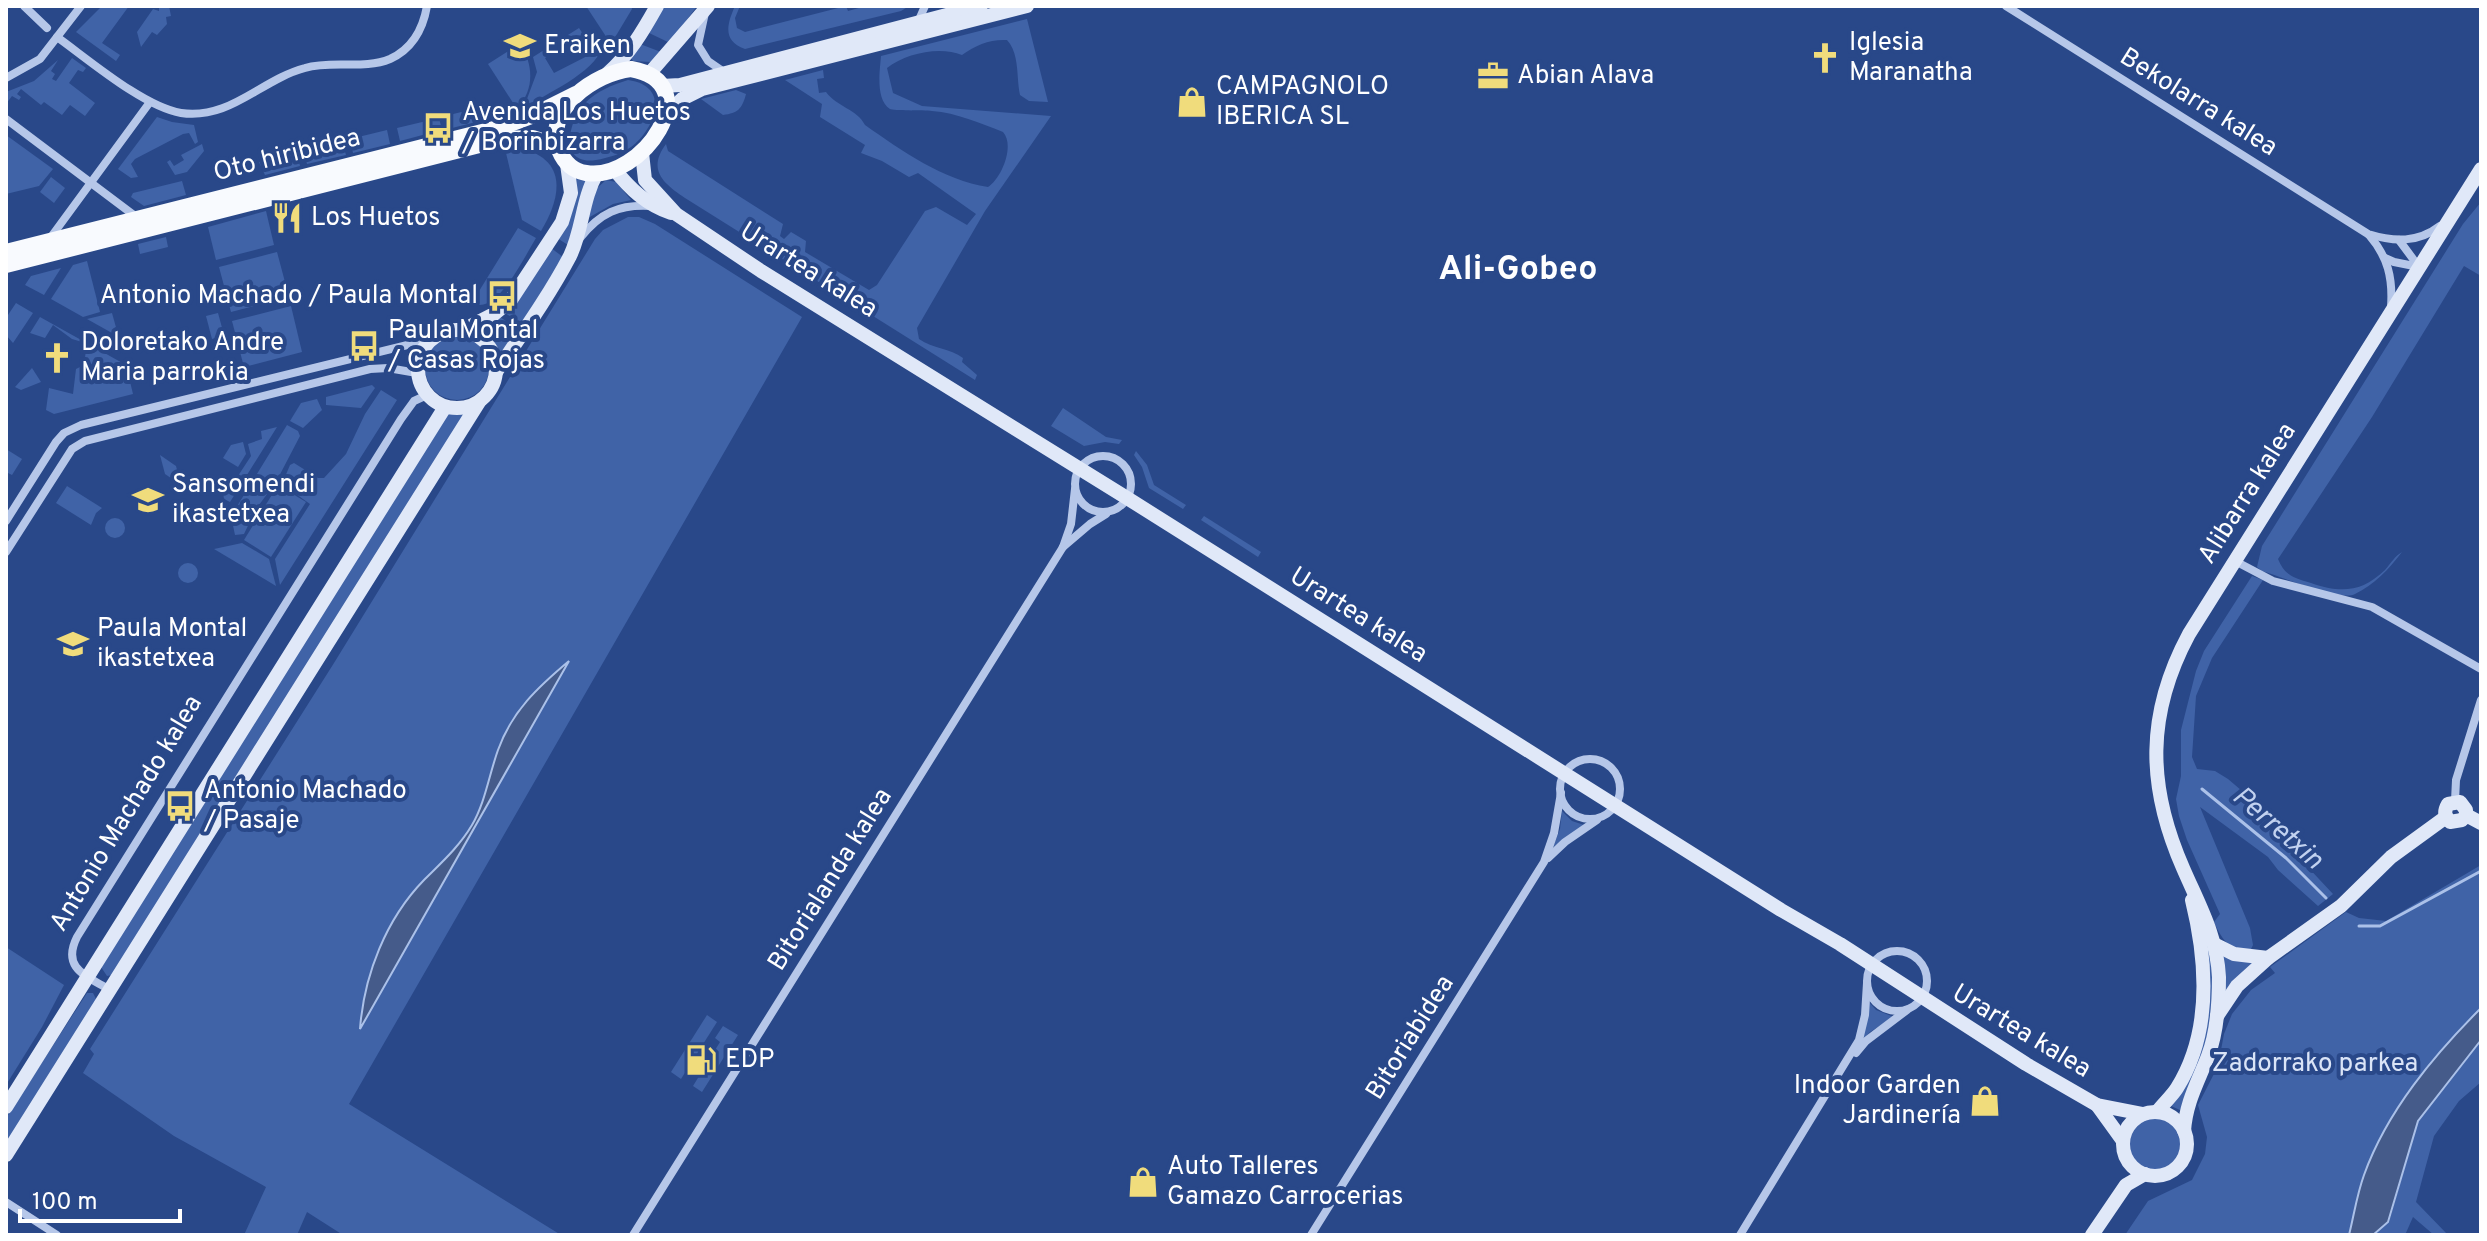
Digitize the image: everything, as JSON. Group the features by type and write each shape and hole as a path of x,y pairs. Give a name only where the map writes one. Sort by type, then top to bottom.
{"main road":[{"path":"631,69 656,80 666,96 667,113 653,140 642,153 614,169 597,173 577,170 567,164 556,138 559,120 576,94 607,74 631,69"},
{"name":"Oto hiribidea","path":"6,252 502,127 576,94"},
{"name":"Oto hiribidea","path":"6,265 503,139 533,138 558,146"}],"street":[{"path":"24,6 47,28"},
{"path":"6,78 40,59 81,6"},
{"path":"57,37 150,102 180,113 208,113 234,106 277,79 302,68 327,63 375,63 390,58 416,36 427,6"},
{"path":"607,74 620,63 640,36 657,6"},
{"path":"918,22 925,6"},
{"path":"667,113 682,99 702,89 1027,6"},
{"name":"Bekolarra kalea","path":"2006,6 2368,234 2399,240 2419,238 2448,221"},
{"path":"707,7 656,80 680,85 974,7"},
{"path":"707,7 698,45 708,61 724,72"},
{"path":"48,242 150,102"},
{"path":"6,119 139,219"},
{"name":"Urartea kalea","path":"642,153 645,180 650,189 676,214 761,271 1921,999 2097,1105 2150,1113"},
{"path":"463,330 498,312 522,284 567,212 571,193 567,164"},
{"name":"Urartea kalea","path":"614,169 634,193 653,206 676,214"},
{"name":"Alibarra kalea","path":"2184,1131 2186,1108 2209,1054 2219,979 2216,945 2201,904 2169,836 2157,785 2155,762 2159,718 2172,667 2189,634 2481,169"},
{"path":"573,248 585,200 597,173"},
{"path":"6,1155 479,402 491,389 496,372 573,248 601,216 614,209 653,206"},
{"name":"Bekolarra kalea","path":"2368,234 2385,258 2391,281 2391,312"},
{"path":"2399,240 2419,267"},
{"path":"2385,258 2419,267"},
{"path":"6,521 56,442 64,433 81,425 432,339 446,331 474,333 491,349 496,372"},
{"path":"432,339 420,354 417,373 427,395 445,407 468,407 479,402"},
{"path":"6,552 72,449 85,441 370,369 388,368 417,373"},
{"name":"Antonio Machado kalea","path":"88,977 71,961 72,946 77,937 401,419 414,401 427,395"},
{"name":"Antonio Machado kalea","path":"6,1107 445,407"},
{"path":"1097,456 1118,460 1130,477 1127,498 1114,510 1101,512 1089,509 1080,501 1075,489 1079,468 1097,456"},
{"name":"Bitorialanda kalea","path":"633,1235 1063,547 1071,524 1075,489"},
{"name":"Bitorialanda kalea","path":"1063,547 1090,524 1114,510"},
{"path":"2235,561 2273,581 2372,607 2481,669"},
{"path":"2455,801 2456,780 2480,703"},
{"path":"1582,760 1599,760 1608,764 1620,787 1615,806 1602,817 1581,818 1572,813 1561,793 1564,773 1582,760"},
{"name":"Bitoriabidea","path":"1311,1235 1544,862 1554,833 1561,793"},
{"path":"2446,817 2448,804 2455,801 2464,805 2466,815"},
{"path":"2446,817 2456,823 2466,815"},
{"path":"2466,815 2481,823"},
{"name":"Bitoriabidea","path":"1544,862 1565,842 1602,817"},
{"path":"2216,1016 2237,986 2268,958 2341,906 2391,857 2446,817"},
{"name":"Alibarra kalea","path":"2150,1113 2177,1088 2193,1051 2202,1016 2202,953 2185,873"},
{"path":"2216,945 2234,954 2268,958"},
{"name":"Urartea kalea","path":"1867,983 1874,1000 1881,1006 1890,1010 1908,1009 1921,999 1927,979 1916,957 1901,951 1892,951 1871,965"},
{"path":"1740,1235 1848,1063 1859,1040 1865,1015 1871,965"},
{"path":"88,977 111,990"},
{"path":"1848,1063 1866,1041 1908,1009"},
{"name":"Urartea kalea","path":"2097,1105 2124,1148"},
{"path":"2092,1235 2126,1185 2145,1174 2163,1174 2178,1165 2186,1149 2184,1131 2178,1121 2169,1115 2150,1113 2133,1120 2126,1130 2124,1168 2111,1205"},
{"path":"2124,1148 2129,1163 2145,1174"},
{"path":"6,1202 57,1235"}],"green space":[{"path":"102,6 129,6 102,43 120,55 116,61 76,32"},
{"path":"159,6 169,6 171,16 166,17 167,24 157,35 152,32 141,47 137,32 153,9 159,11"},
{"path":"586,6 631,6 632,9 614,39 609,41"},
{"path":"662,6 697,6 670,43 647,32"},
{"path":"735,6 740,6 735,18 737,28 745,32 846,6 848,11 866,6 909,6 901,11 745,49 733,41 728,31"},
{"path":"1027,19 1048,102 1029,101 1020,95 1016,59 1007,40 983,43 962,55 944,51 923,52 887,68 893,93 922,106 1051,116 985,211 917,328 919,339 963,358 962,362 977,375 975,380 685,198 660,175 658,161 666,144 668,151 783,224 780,236 784,239 791,232 806,241 805,252 869,290 877,285 925,211 936,207 967,225 976,214 918,173 909,177 861,153 865,145 820,117 822,104 785,80 823,70 824,78 817,79 819,93 826,92 857,115 865,125 924,163 955,178 988,187 1005,161 1008,145 1003,132 950,114 890,109 880,92 881,56"},
{"path":"579,28 583,34 545,58 554,73 601,49 597,57 580,74 524,107 537,72 533,57"},
{"path":"521,43 528,60 530,77 527,93 517,109 488,64"},
{"path":"640,44 661,52 651,62 633,61 631,58"},
{"path":"72,58 86,68 83,72 78,70 69,83 95,103 85,116 70,105 62,115 44,102 41,105 21,89 17,94 21,97 19,100 12,96 6,104 6,92 34,81 58,60 51,71 55,74 52,79 56,81"},
{"path":"628,80 642,84 650,90 654,99 655,109 647,129 623,152 596,160 576,156 570,140 579,111 600,92"},
{"path":"736,90 746,94 741,107 728,114 723,115 701,99"},
{"path":"490,105 492,118 448,129 445,116"},
{"path":"157,117 194,125 198,142 195,144 189,133 183,134 135,159 131,164 138,177 131,178 118,169"},
{"path":"439,118 441,126 434,128 434,132 400,141 397,128"},
{"path":"387,130 390,144 353,153 350,139"},
{"path":"6,135 53,169 39,186 6,194"},
{"path":"342,141 346,155 307,164 304,151"},
{"path":"202,144 204,151 187,172 175,175 167,162 170,160 174,166 184,160 181,155"},
{"path":"519,148 535,153 546,161 556,181 553,206 541,231 522,220 506,153"},
{"path":"297,152 300,166 265,175 259,162"},
{"path":"51,177 65,188 54,203 40,192"},
{"path":"576,179 586,181 568,245 557,238 572,210"},
{"path":"606,180 616,182 631,200 613,204 588,218 596,189"},
{"path":"182,181 186,195 144,206 131,197 133,193"},
{"path":"2481,202 2481,276 2464,266 2372,417 2278,559 2287,573 2295,578 2331,588 2350,589 2376,578 2402,552 2375,581 2347,596 2324,592 2262,571 2257,567 2262,546 2463,224"},
{"path":"266,211 274,245 216,260 208,227"},
{"path":"628,217 639,217 655,224 802,317 349,1104 561,1235 343,1235 307,1212 297,1235 244,1235 266,1187 174,1136 83,1073 94,1054 90,1049 334,663 595,239 603,230"},
{"path":"518,228 536,238 504,289 487,303 479,305 476,296"},
{"path":"166,237 168,247 140,254 138,244"},
{"path":"551,248 563,257 522,324 505,313"},
{"path":"277,252 289,297 231,312 219,267"},
{"path":"87,261 100,312 83,317 51,299 73,265"},
{"path":"61,268 44,295 25,285 31,276"},
{"path":"16,303 33,313 13,343 6,335 6,318"},
{"path":"291,306 302,352 244,367 232,321"},
{"path":"112,313 117,331 112,333 87,319"},
{"path":"218,313 224,335 212,339 206,316"},
{"path":"40,317 126,365 133,394 54,414 46,410 49,388 73,394 76,369 84,365 86,350 82,342 72,339 53,325 45,338 30,333"},
{"path":"500,317 518,329 500,355 492,339 480,328"},
{"path":"457,336 469,338 480,345 487,356 487,380 480,391 469,398 457,400 445,398 434,391 427,380 425,368 427,356 434,345 445,338"},
{"path":"32,368 41,382 21,390 15,387"},
{"path":"372,385 375,388 361,408 326,405 326,397"},
{"path":"381,390 397,400 280,585 275,559 310,504 282,484 290,465 294,463 318,478 324,478 346,454 365,414"},
{"path":"317,399 322,410 303,428 290,421 301,403"},
{"path":"1063,408 1106,437 1122,440 1119,444 1105,442 1084,446 1051,426"},
{"path":"448,412 466,413 112,975 107,976 101,967"},
{"path":"287,425 298,431 300,436 244,534 235,535 231,516"},
{"path":"277,427 230,502 224,499 221,480 227,476 236,479 251,456 248,444 262,439 261,431"},
{"path":"243,442 246,454 238,467 223,458 231,445"},
{"path":"6,449 22,459 12,475 6,472"},
{"path":"1136,451 1147,465 1154,485 1186,505 1183,509 1149,488 1134,455"},
{"path":"160,455 176,466 181,485 165,474"},
{"path":"278,485 306,502 271,557 244,540"},
{"path":"67,486 102,508 91,525 56,503"},
{"path":"1204,516 1261,552 1258,557 1201,520"},
{"path":"115,518 122,521 125,528 122,535 115,538 108,535 105,528 108,521"},
{"path":"242,543 269,559 276,586 214,549"},
{"path":"188,563 195,566 198,573 195,580 188,583 181,580 178,573 181,566"},
{"path":"2252,576 2263,580 2212,658 2196,696 2192,757 2197,769 2215,771 2228,779 2268,813 2280,833 2304,856 2304,863 2333,894 2318,906 2268,857 2200,807 2250,928 2253,945 2250,951 2243,951 2228,944 2214,922 2220,914 2187,840 2176,799 2181,776 2181,730 2196,671 2204,651"},
{"path":"1562,811 1572,821 1584,825 1553,847 1560,829"},
{"name":"Zadorrako parkea","path":"2481,865 2481,1008 2429,1065 2385,1129 2364,1175 2349,1235 2125,1235 2148,1201 2192,1180 2205,1154 2207,1137 2198,1105 2218,1066 2224,1034 2232,1014 2251,990 2275,973 2270,967 2346,912 2359,918 2386,921"},
{"path":"2205,925 2215,985 2207,1046 2182,1111 2169,1105 2197,1049"},
{"path":"6,947 64,985 6,1085"},
{"path":"2221,954 2257,962 2222,1001"},
{"path":"87,993 93,993 97,1001 6,1148 6,1118"},
{"path":"1868,1001 1876,1010 1894,1017 1870,1032 1858,1045"},
{"path":"707,1015 717,1022 681,1079 671,1072"},
{"path":"723,1026 738,1035 702,1092 693,1086 720,1042 715,1038"},
{"path":"2481,1040 2481,1082 2459,1101 2434,1136 2416,1202 2448,1235 2434,1235 2413,1217 2405,1235 2373,1235 2389,1222 2418,1121"},
{"path":"2154,1117 2173,1125 2181,1144 2173,1163 2154,1171 2135,1163 2127,1144 2135,1125"}],"shaded area":[{"path":"569,661 360,1029 366,988 388,930 411,895 456,848 472,825 484,798 498,750 518,712"},
{"path":"2481,1008 2481,1040 2418,1121 2388,1222 2373,1235 2349,1235 2364,1175 2385,1129 2429,1065"}],"waterway":[{"name":"Perretxin","path":"2202,789 2286,858 2326,898"},
{"name":"Perretxin","path":"2359,926 2380,926 2481,871"}],"place":[{"name":"Eraiken","path":"520,46"},
{"name":"Iglesia Maranatha","path":"1825,58"},
{"name":"Abian Alava","path":"1493,76"},
{"name":"CAMPAGNOLO IBERICA SL","path":"1192,102"},
{"name":"Avenida Los Huetos / Borinbizarra","path":"438,128"},
{"name":"Los Huetos","path":"287,218"},
{"name":"Antonio Machado / Paula Montal","path":"502,296"},
{"name":"Paula Montal / Casas Rojas","path":"364,346"},
{"name":"Doloretako Andre Maria parrokia","path":"57,358"},
{"name":"Sansomendi ikastetxea","path":"148,500"},
{"name":"Paula Montal ikastetxea","path":"73,644"},
{"name":"Antonio Machado / Pasaje","path":"180,806"},
{"name":"EDP","path":"701,1060"},
{"name":"Indoor Garden Jardinería","path":"1985,1101"},
{"name":"Auto Talleres Gamazo Carrocerias","path":"1143,1182"}],"district":[{"name":"Ali-Gobeo","path":"1518,270"}]}
